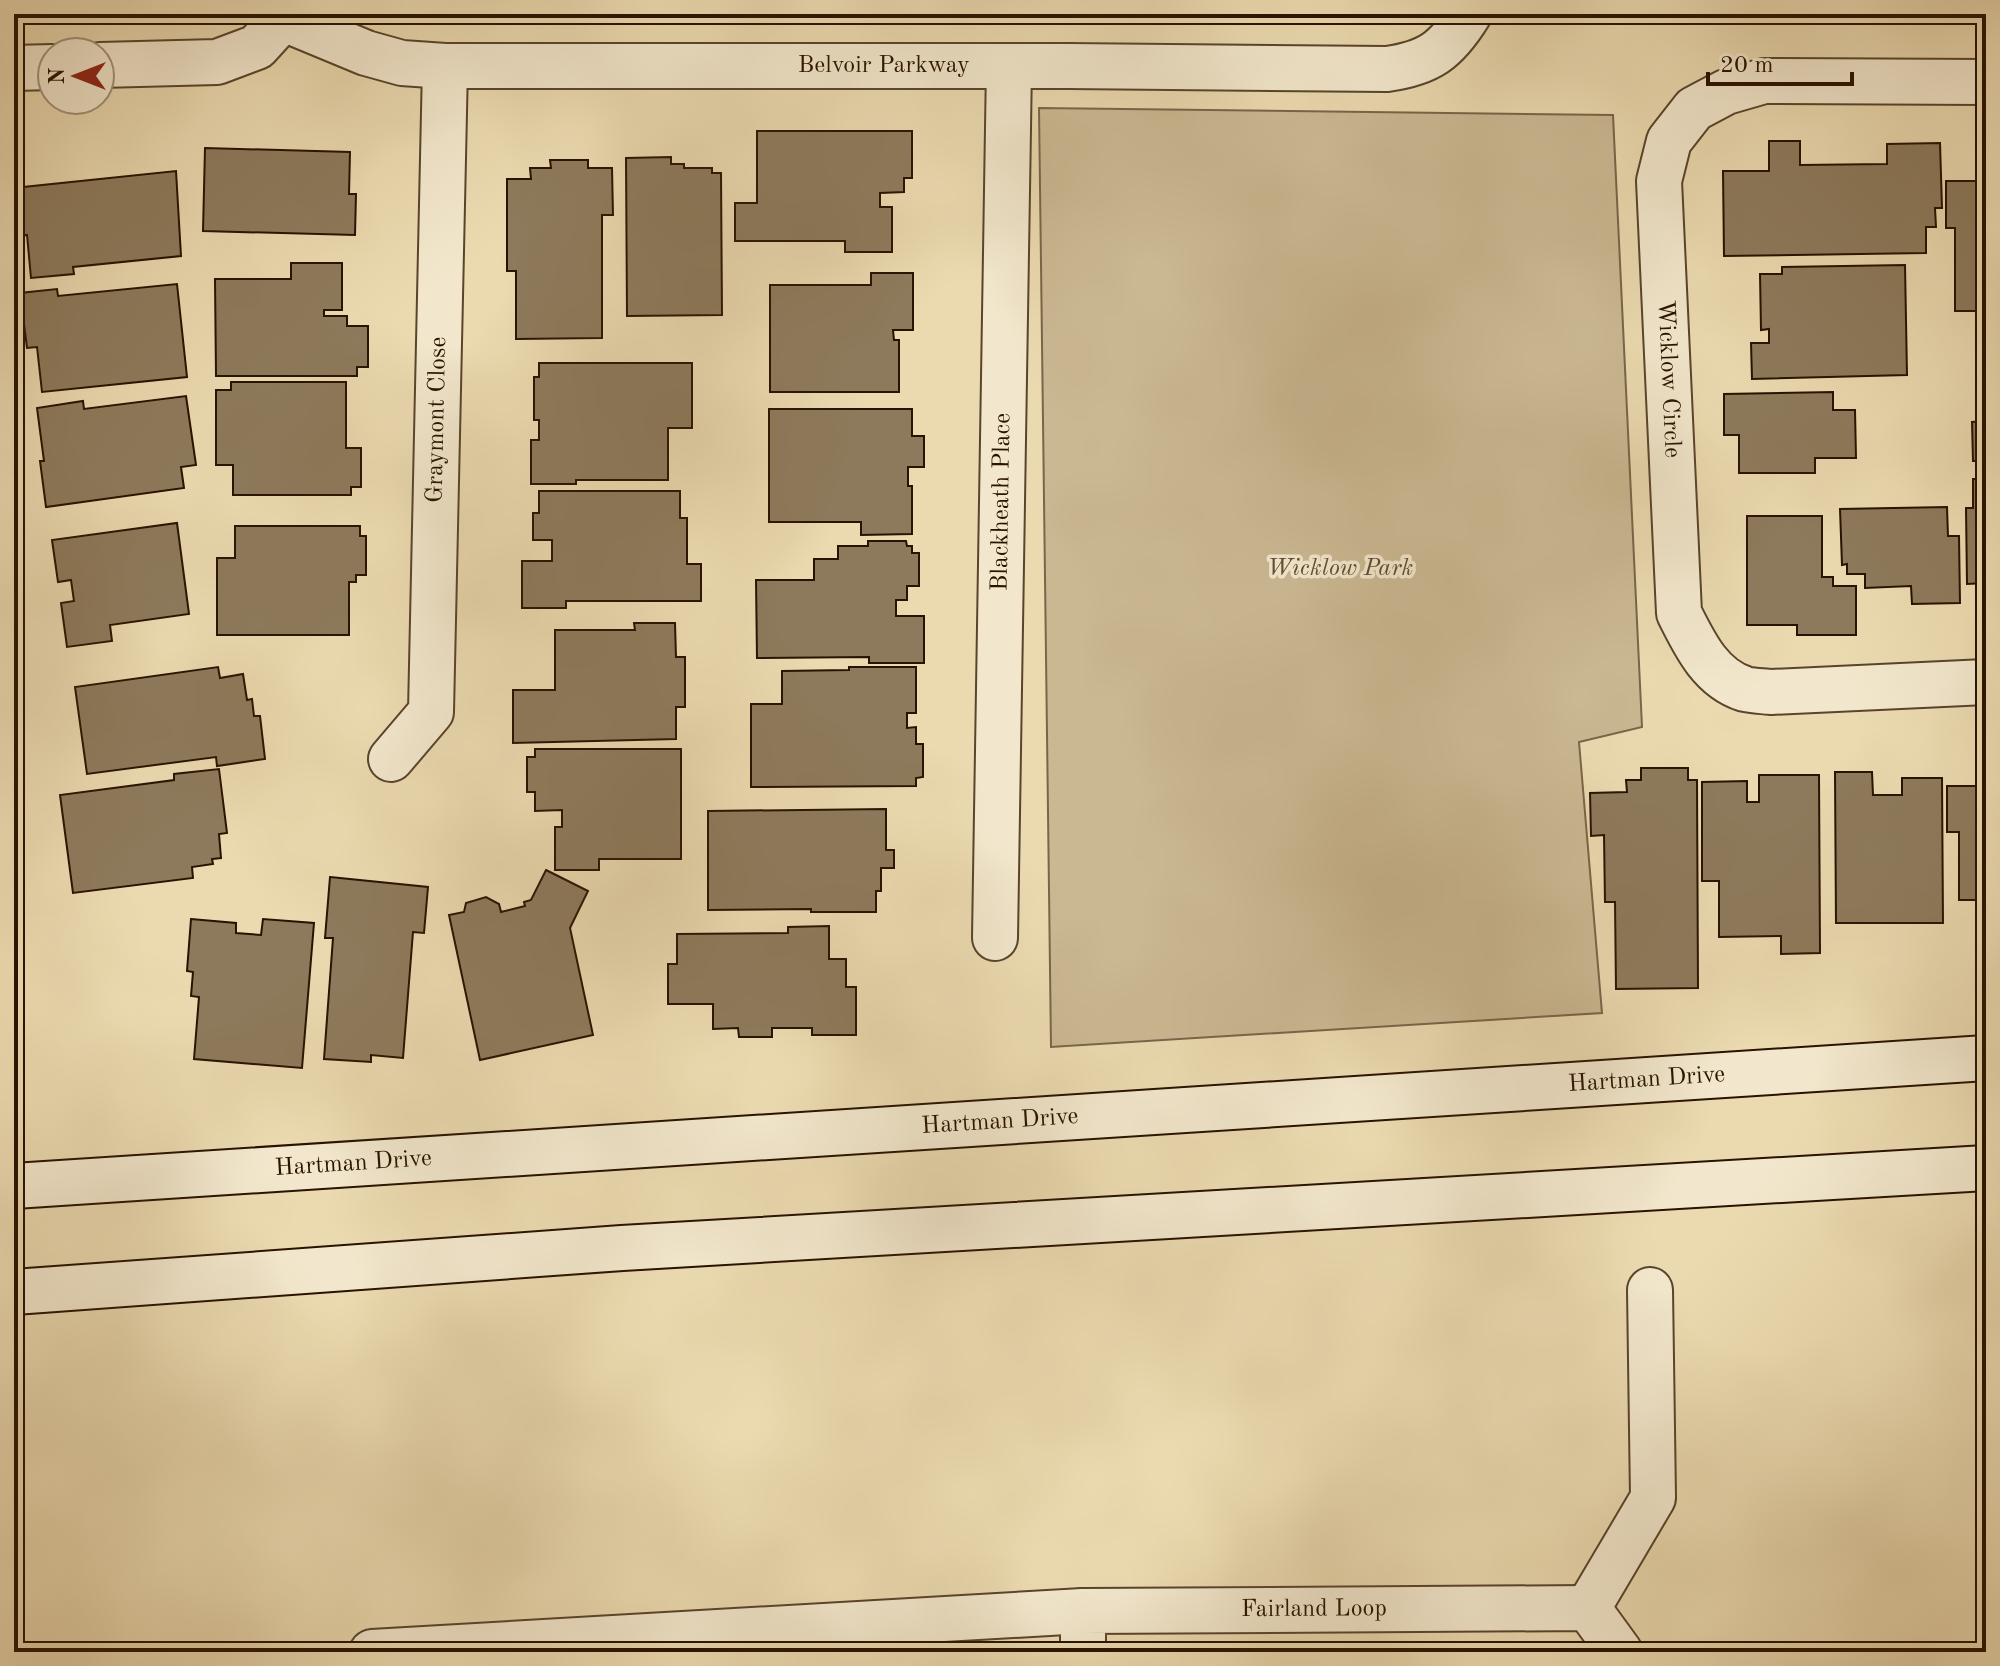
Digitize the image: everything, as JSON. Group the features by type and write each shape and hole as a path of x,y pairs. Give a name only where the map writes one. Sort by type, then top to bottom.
{"street":[{"name":"Belvoir Parkway","path":"286,16 366,53 402,63 445,66 1387,69 1415,65 1436,53 1456,35 1469,14"},
{"path":"116,65 217,62 257,47 286,16"},
{"name":"Graymont Close","path":"391,759 431,712 445,66"},
{"name":"Blackheath Place","path":"995,938 1009,66"},
{"path":"14,68 36,67"},
{"name":"Wicklow Circle","path":"1986,82 1764,81 1726,92 1694,109 1669,141 1659,181 1679,613 1695,647 1718,673 1745,689 1771,692 1986,682"},
{"name":"Hartman Drive","path":"14,1186 1986,1058"},
{"path":"14,1292 653,1246 1986,1168"},
{"path":"1620,1652 1588,1608 1653,1498 1650,1290"},
{"name":"Fairland Loop","path":"372,1652 1083,1632 1588,1608"}],"green space":[{"name":"Wicklow Park","path":"1039,108 1613,115 1642,727 1579,742 1602,1013 1051,1047"}],"building":[{"path":"1561,14 1698,14 1698,20 1561,20"},
{"path":"757,131 912,131 912,178 904,178 904,192 880,193 880,207 892,207 892,252 845,252 845,241 735,241 735,203 757,203"},
{"path":"1769,141 1800,141 1800,165 1887,164 1887,144 1940,143 1942,208 1935,208 1936,227 1926,227 1926,253 1724,256 1723,171 1769,171"},
{"path":"205,148 350,152 349,194 356,194 355,235 203,231"},
{"path":"671,157 671,164 684,164 684,168 712,168 712,173 721,173 722,315 627,316 626,158"},
{"path":"550,160 588,160 588,168 612,168 613,215 602,215 602,338 516,339 516,271 507,271 507,179 531,179 530,168 551,168"},
{"path":"176,171 181,256 73,267 74,274 31,278 27,235 14,237 14,188"},
{"path":"1946,181 1986,181 1986,311 1955,311 1955,228 1946,228"},
{"path":"291,263 342,263 342,310 324,310 324,316 347,316 347,326 368,326 368,367 357,367 357,376 216,376 215,279 291,279"},
{"path":"1905,265 1907,375 1752,379 1751,343 1769,343 1769,329 1761,330 1760,274 1782,274 1782,267"},
{"path":"871,273 913,273 913,330 893,330 894,340 899,340 899,392 770,392 770,285 871,285"},
{"path":"177,284 187,377 42,392 37,347 27,348 20,293 57,289 58,296"},
{"path":"539,363 692,363 692,428 668,428 668,480 576,480 576,484 531,484 531,440 539,440 539,420 534,420 534,377 539,377"},
{"path":"231,382 346,382 346,448 361,448 361,487 351,487 351,495 233,495 233,465 216,465 216,390 231,390"},
{"path":"1833,392 1833,410 1855,410 1856,458 1815,458 1815,473 1739,473 1739,435 1724,435 1724,394"},
{"path":"186,396 196,465 181,467 184,488 46,507 37,408 83,401 84,409"},
{"path":"769,409 912,409 912,436 924,436 924,467 908,467 908,486 912,486 912,534 861,535 861,522 769,522"},
{"path":"1986,421 1986,583 1967,584 1966,508 1973,508 1973,479 1982,479 1982,461 1973,461 1972,422"},
{"path":"539,491 680,491 680,518 687,518 687,564 701,564 701,601 566,601 566,608 522,608 522,561 552,561 552,540 533,540 533,513 539,513"},
{"path":"1947,507 1948,536 1959,536 1960,603 1912,604 1911,586 1865,588 1865,574 1847,574 1847,564 1842,565 1840,509"},
{"path":"1747,516 1822,516 1822,577 1833,577 1833,586 1856,586 1856,635 1797,635 1797,625 1747,625"},
{"path":"177,523 189,614 110,625 112,641 67,647 61,603 74,601 71,580 58,582 52,540"},
{"path":"235,526 360,526 360,536 366,536 366,575 356,575 356,582 349,582 349,635 217,635 217,558 235,558"},
{"path":"868,541 906,541 907,546 912,546 912,553 919,553 919,586 907,586 907,600 896,600 896,616 924,616 924,663 869,663 869,657 757,658 756,580 814,580 814,559 838,559 838,546 868,546"},
{"path":"634,623 675,623 676,657 685,657 685,707 676,707 676,739 513,743 513,690 555,690 555,630 635,630"},
{"path":"218,667 220,678 243,674 247,700 252,699 254,716 260,716 265,759 217,766 216,757 87,774 75,687"},
{"path":"849,667 916,667 916,713 907,713 907,728 916,727 916,744 923,744 923,777 916,778 916,786 751,787 751,704 782,704 782,671 849,670"},
{"path":"535,749 681,749 681,859 599,859 599,870 555,870 555,827 562,827 562,810 535,811 535,792 527,792 527,757 535,757"},
{"path":"1641,768 1688,768 1688,780 1697,780 1698,988 1616,989 1615,902 1605,902 1604,835 1591,836 1590,793 1627,792 1626,780 1641,780"},
{"path":"219,769 227,833 219,834 221,858 212,859 213,864 192,867 193,878 73,893 60,795 174,780 174,774"},
{"path":"1835,772 1872,772 1873,795 1902,795 1902,778 1942,778 1943,923 1836,923"},
{"path":"1759,775 1819,775 1820,953 1781,954 1781,936 1719,937 1719,881 1702,881 1702,782 1747,781 1747,802 1759,802"},
{"path":"1947,786 1986,786 1986,900 1959,900 1959,832 1947,832"},
{"path":"886,809 886,850 894,850 894,868 881,868 881,891 876,891 876,912 708,910 708,811"},
{"path":"546,870 588,891 570,928 593,1035 480,1060 449,915 464,912 466,903 486,897 499,904 501,912 525,906 524,902 531,900"},
{"path":"330,877 428,887 424,933 413,932 403,1058 371,1055 371,1062 324,1059 333,938 325,938"},
{"path":"191,919 236,923 236,933 261,935 263,919 314,923 302,1068 194,1059 199,997 191,996 193,972 187,971"},
{"path":"829,926 829,959 846,959 846,987 856,987 856,1035 812,1035 812,1028 772,1028 772,1037 739,1037 738,1028 713,1029 713,1004 668,1004 668,964 677,964 677,934 788,933 788,927"}]}
